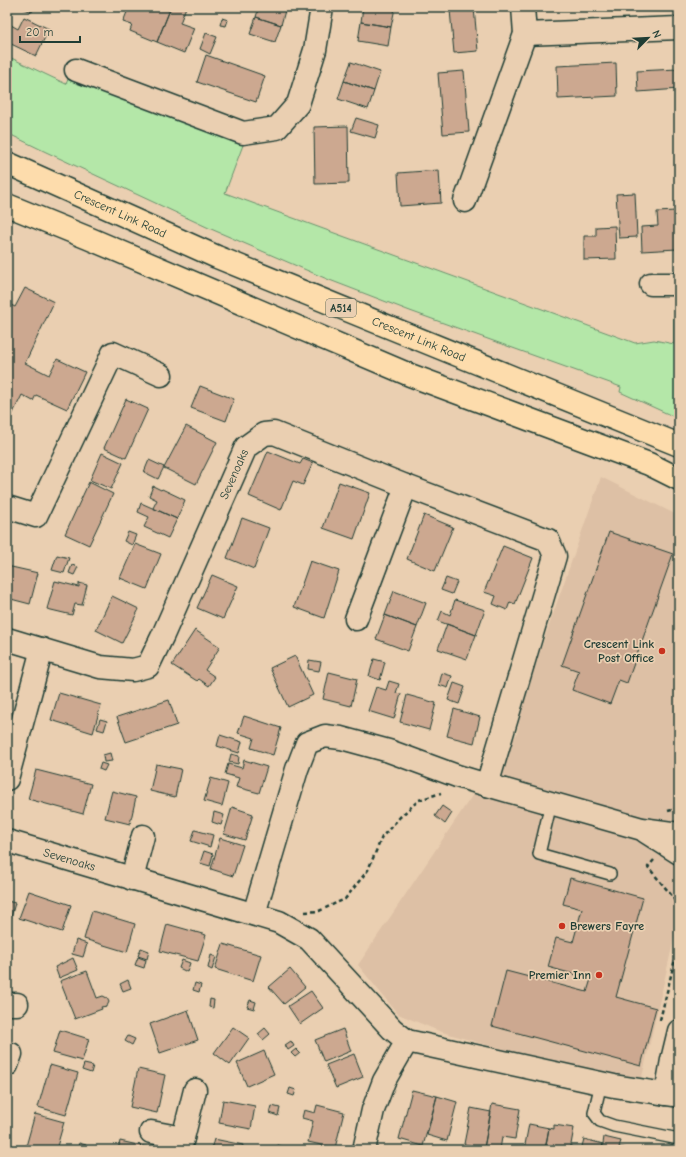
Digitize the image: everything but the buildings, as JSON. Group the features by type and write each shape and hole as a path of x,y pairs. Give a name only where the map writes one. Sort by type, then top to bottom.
{"highway":[{"name":"Crescent Link Road","path":"7,163 217,257 679,445"},
{"path":"7,205 410,375 649,464 679,479"}],"street":[{"path":"76,70 243,133 277,128 298,104 315,50 322,7"},
{"path":"465,201 525,34 523,7"},
{"path":"525,34 679,28"},
{"path":"651,284 679,284"},
{"path":"7,507 36,516 113,353 161,375"},
{"name":"Sevenoaks","path":"7,638 100,668 132,670 148,666 246,447 264,434 274,433 406,486 548,540 555,556 487,785"},
{"path":"356,619 406,486"},
{"path":"7,779 42,649"},
{"path":"254,914 297,769 307,743 325,736 341,738 389,751 457,776 642,829 679,834"},
{"path":"642,829 679,853"},
{"path":"139,881 143,836"},
{"name":"Sevenoaks","path":"7,841 279,922 309,939 392,1029 407,1041"},
{"path":"364,1150 373,1110 384,1081 407,1041 601,1083 672,1095 672,1060 669,1029"},
{"path":"151,1132 182,1144 195,1090"}],"lane":[{"path":"551,803 538,854 610,874"},
{"path":"601,1083 594,1113 600,1121 614,1126 679,1139"}],"path":[{"path":"298,913 319,911 345,898 368,870 382,837 400,817 419,800 447,790"},
{"path":"668,810 679,808"},
{"path":"648,867 673,897 679,913"},
{"path":"669,1029 679,943"}],"shaded area":[{"path":"601,477 679,516 679,917 639,1090 439,1031 398,1014 358,965 488,772 517,734 524,697"}],"green space":[{"path":"7,56 66,84 69,77 243,139 243,145 225,193 635,343 654,340 674,344 674,309 679,302 679,419 620,392 621,387 410,311 327,279 211,229 7,133"}],"place":[{"name":"Crescent Link Post Office","path":"662,651"},
{"name":"Brewers Fayre","path":"562,926"},
{"name":"Premier Inn","path":"599,975"}]}
